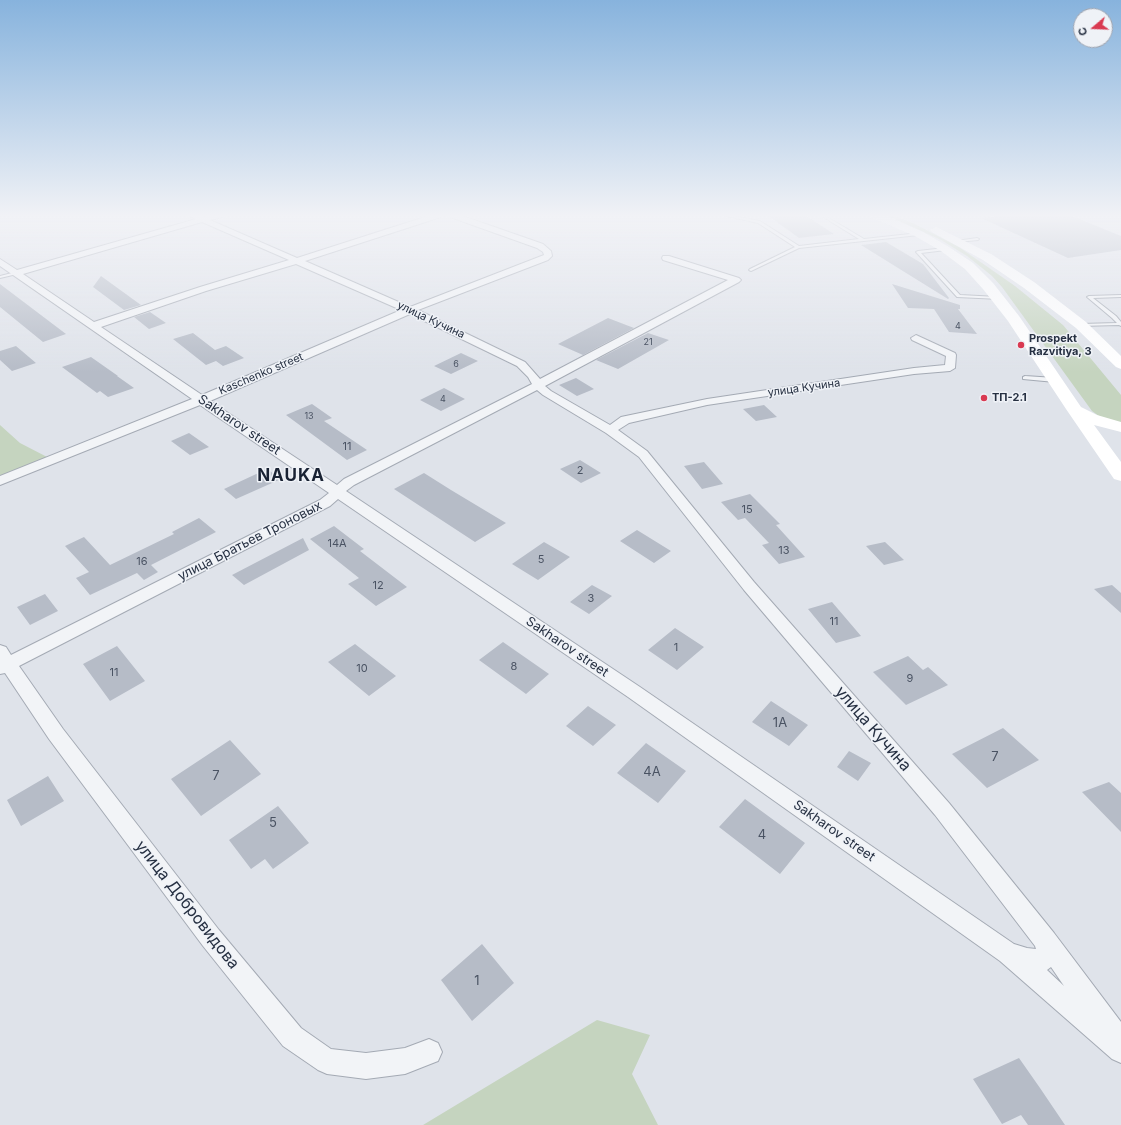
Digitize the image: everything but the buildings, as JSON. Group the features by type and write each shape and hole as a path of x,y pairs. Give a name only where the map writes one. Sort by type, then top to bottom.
{"street":[{"name":"Sakharov street","path":"8,268 201,400 641,697 1008,953 1121,1050"},
{"path":"16,273 35,268"},
{"path":"93,326 203,289 274,268"},
{"name":"улица Кучина","path":"311,268 410,310 521,364 532,375 538,385 547,393 610,430 643,454 749,586 942,809 1046,941 1121,1042"},
{"name":"Kaschenko street","path":"0,481 201,400 410,310 520,268"},
{"name":"улица Братьев Троновых","path":"3,661 325,503 349,482 538,385 736,280 696,268"},
{"path":"970,268 1014,318 1074,410 1121,475"},
{"path":"1003,268 1029,285 1081,325 1121,364"},
{"name":"улица Кучина","path":"610,430 625,420 707,402 914,371 950,368 951,354 916,338"},
{"path":"1074,410 1091,420 1121,427"},
{"name":"улица Добровидова","path":"3,661 56,734 211,938 292,1037 328,1061 366,1066 405,1061 428,1052"},
{"path":"1008,953 1028,960 1041,961 1048,954 1046,941"}],"lane":[{"path":"751,270 756,268"},
{"path":"932,268 959,296 998,298"},
{"path":"0,277 16,273"},
{"path":"1121,296 1089,296 1114,317 1121,325"},
{"path":"1081,325 1121,325"},
{"path":"1025,378 1055,380"}],"green space":[{"path":"981,268 988,268 1015,286 1063,325 1121,395 1121,423 1103,419 1092,411 1002,287"},
{"path":"0,425 20,443 51,459 0,478"},
{"path":"597,1020 650,1035 632,1074 658,1125 423,1125"}],"place":[{"name":"Prospekt Razvitiya, 3","path":"1021,345"},
{"name":"ТП-2.1","path":"984,398"}],"district":[{"name":"NAUKA","path":"291,476"}]}
